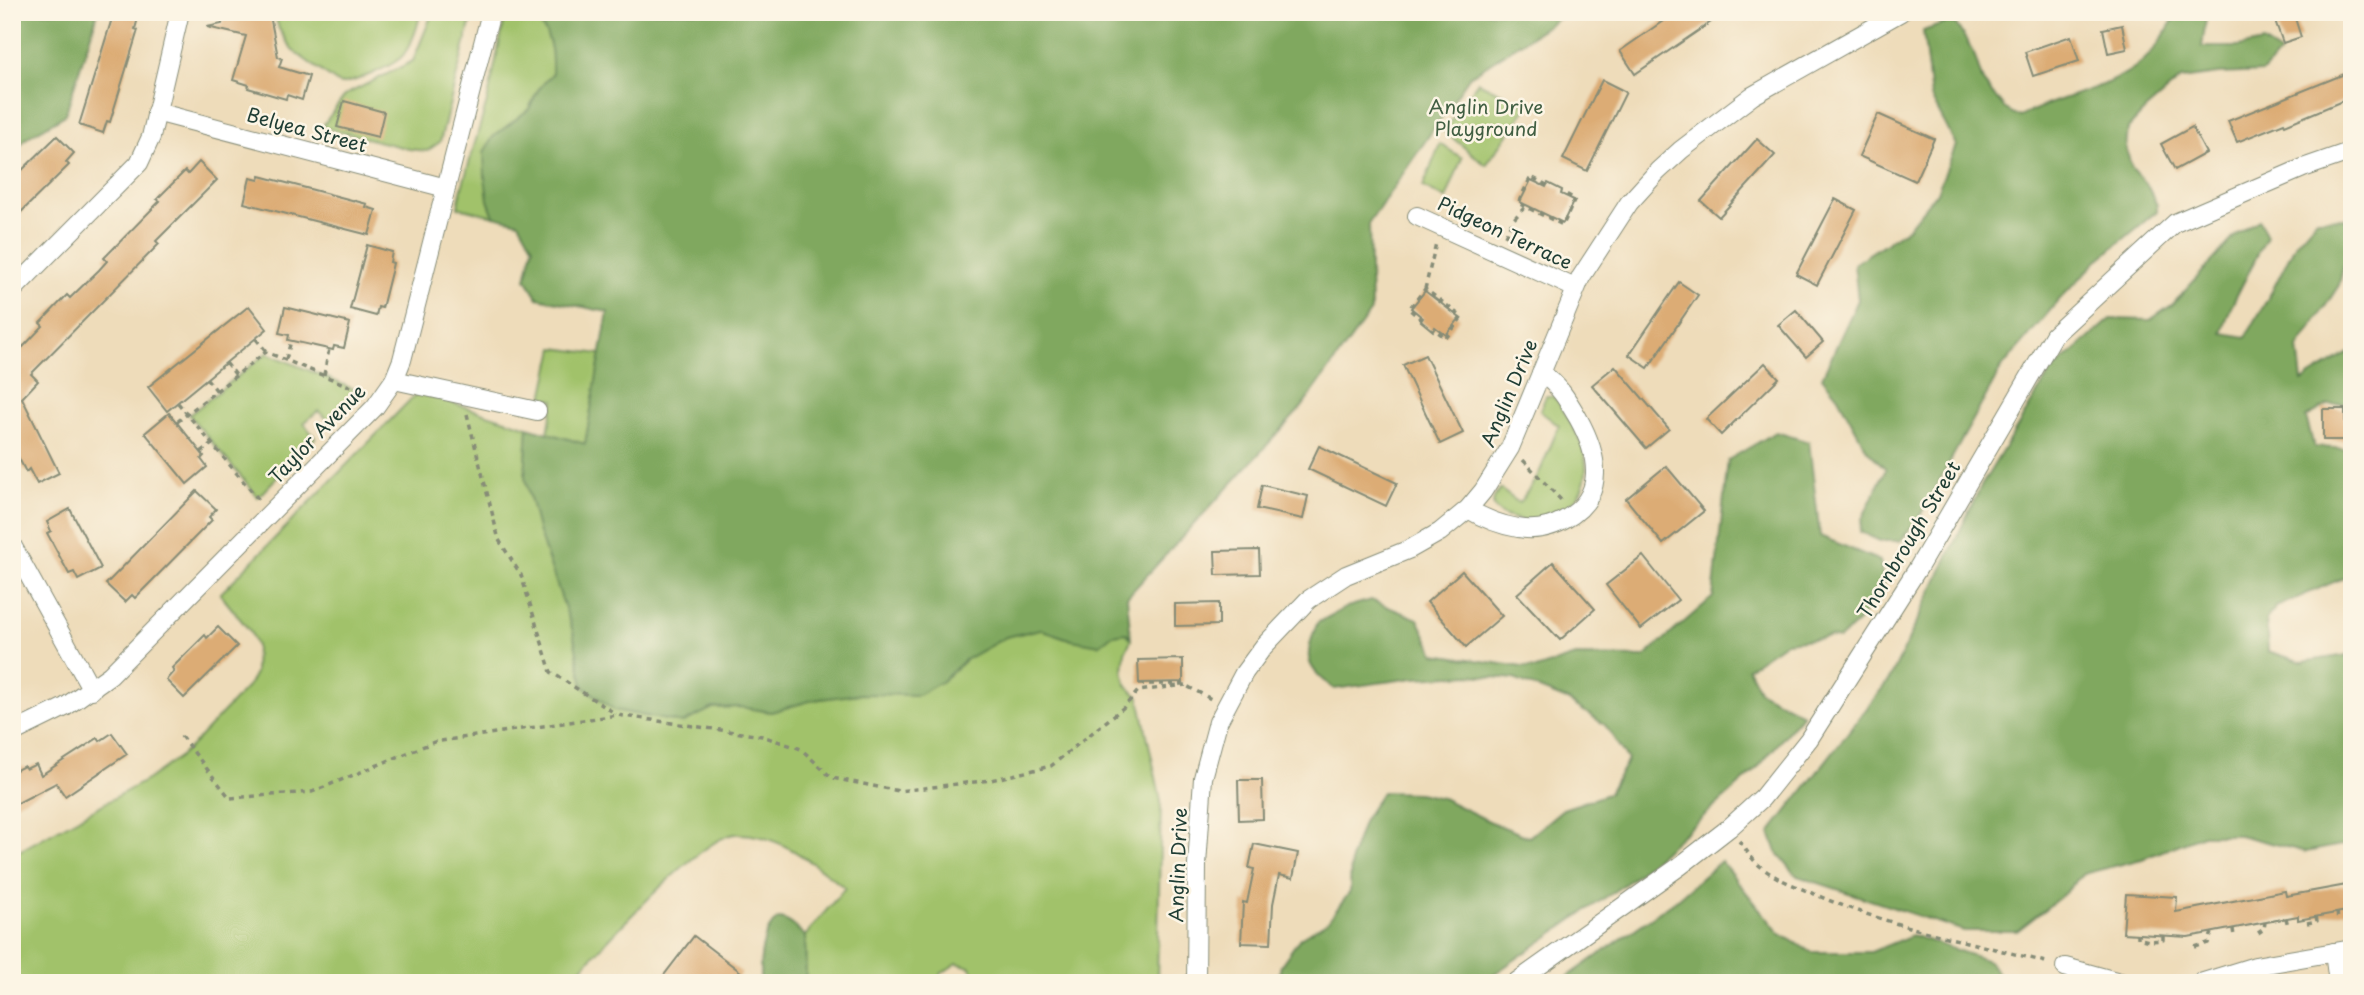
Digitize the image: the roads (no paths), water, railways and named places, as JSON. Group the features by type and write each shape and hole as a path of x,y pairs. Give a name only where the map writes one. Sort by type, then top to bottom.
{"street":[{"path":"12,291 139,163 149,142 180,12"},
{"name":"Taylor Avenue","path":"12,733 65,707 92,690 126,659 382,399 402,360 491,12"},
{"name":"Anglin Drive","path":"1196,983 1197,865 1203,778 1210,747 1224,708 1244,673 1264,646 1308,600 1346,575 1427,541 1468,509 1483,491 1510,448 1575,288 1589,263 1629,203 1681,150 1752,96 1901,12"},
{"name":"Belyea Street","path":"156,112 446,188"},
{"name":"Thornbrough Street","path":"1515,983 1680,866 1762,798 1809,739 1918,568 2054,335 2175,223 2303,168 2352,152"},
{"name":"Pidgeon Terrace","path":"1417,216 1575,288"},
{"path":"1468,509 1493,521 1531,529 1555,525 1575,513 1590,495 1594,486 1594,454 1585,431 1562,390 1541,373"},
{"path":"394,380 537,411"},
{"path":"12,545 92,690"},
{"path":"2200,983 2255,966 2343,950 2338,983"},
{"path":"2065,967 2123,983"}],"park label":[{"name":"Anglin Drive Playground","path":"1486,118"}]}
